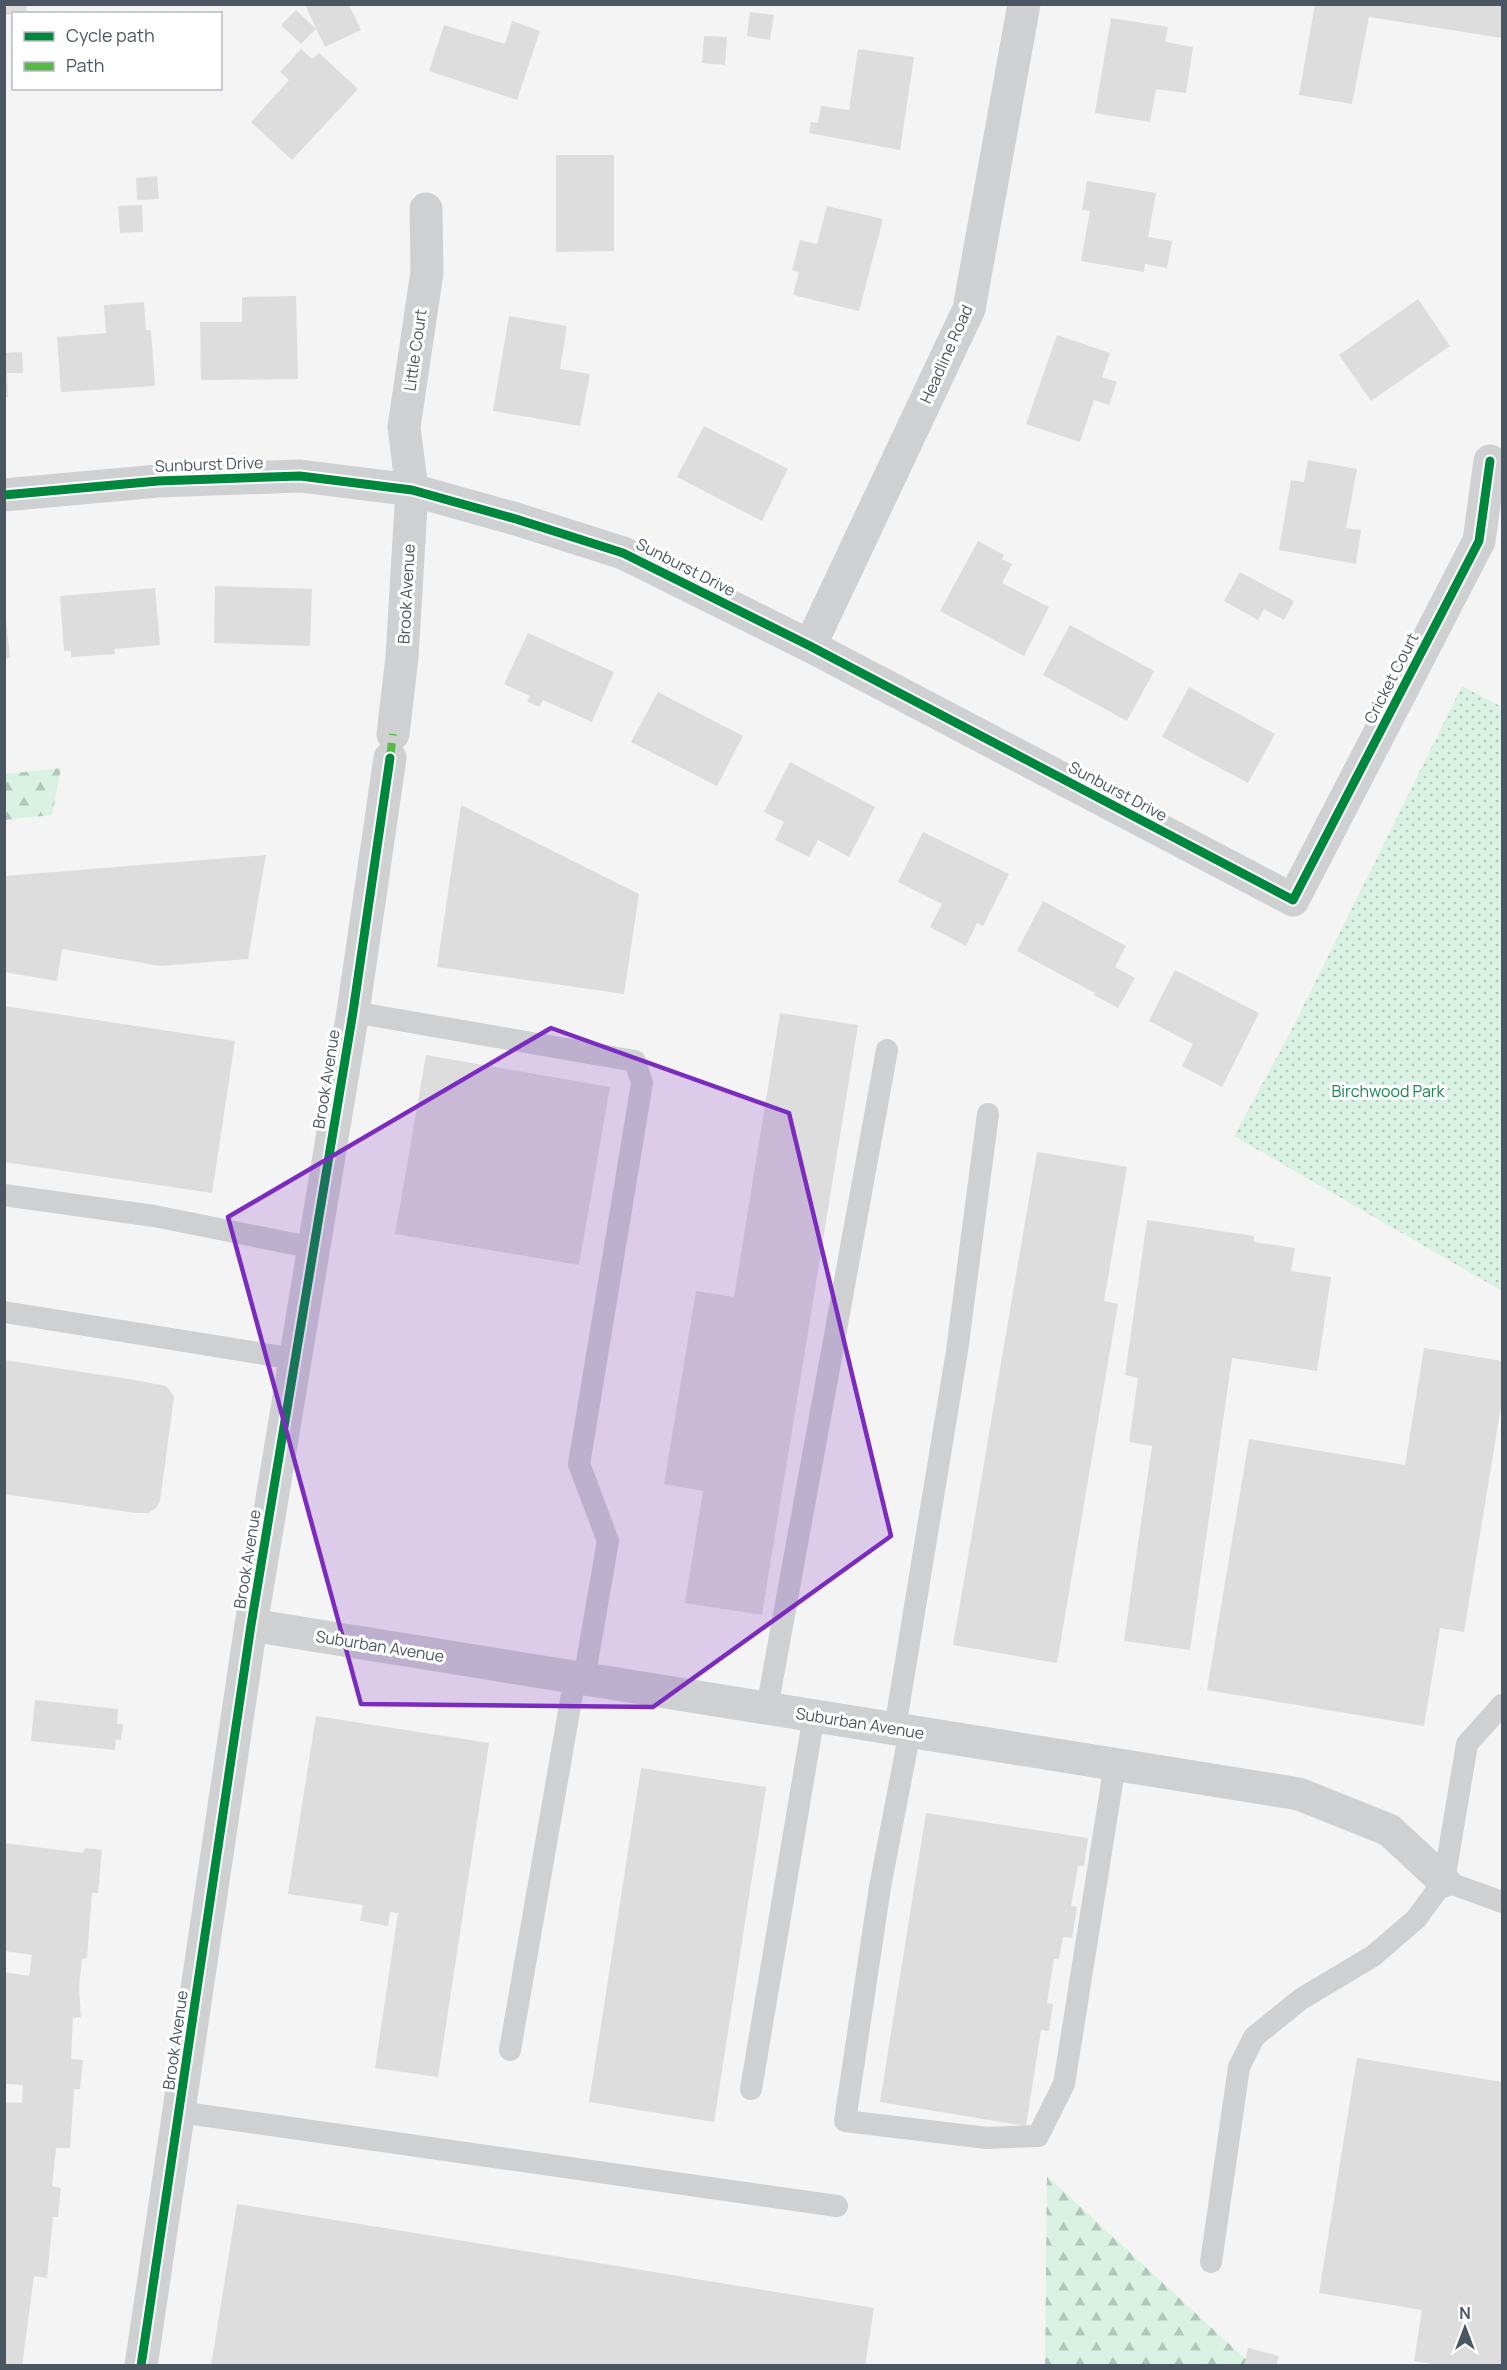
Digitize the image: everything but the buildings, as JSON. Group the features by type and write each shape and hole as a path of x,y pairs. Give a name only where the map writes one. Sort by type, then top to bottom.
{"street":[{"name":"Headline Road","path":"810,646 969,309 1024,4"},
{"name":"Little Court","path":"412,490 404,427 427,272 426,209"},
{"name":"Cricket Court","path":"1293,900 1479,541 1490,461"},
{"name":"Sunburst Drive","path":"4,495 158,481 300,476 412,490 623,553 810,646 1293,900"},
{"name":"Brook Avenue","path":"141,2366 251,1625 353,1012 392,746 402,657 412,490"},
{"name":"Suburban Avenue","path":"251,1625 1299,1794 1389,1830 1444,1881"}],"lane":[{"path":"353,1012 635,1061 642,1083 579,1464 608,1541 510,2050"},
{"path":"767,1708 887,1050"},
{"path":"988,1114 957,1351 845,2121 987,2138 1038,2136 1064,2084 1115,1764"},
{"path":"4,1195 154,1216 314,1248"},
{"path":"4,1311 295,1359"},
{"path":"1211,2262 1239,2067 1254,2037 1301,1999 1373,1956 1416,1919 1444,1881 1467,1744 1503,1705"},
{"path":"751,2089 814,1715"},
{"path":"1444,1881 1503,1902"},
{"path":"179,2112 837,2206"}],"highlighted area":[{"path":"551,1028 789,1113 891,1536 653,1707 361,1704 228,1217"}],"green space":[{"name":"Birchwood Park","path":"1462,686 1502,707 1502,1291 1234,1136 1291,1031"},
{"path":"61,768 52,815 5,820 5,774"},
{"path":"1047,2176 1252,2365 1045,2366"}],"marked path":[{"path":"390,758 393,734"}],"cycle path":[{"path":"4,495 158,481 300,476 412,490 516,519 623,553 810,646 1293,900 1479,541 1490,461"},
{"path":"141,2366 251,1625 353,1012 390,758"}]}
